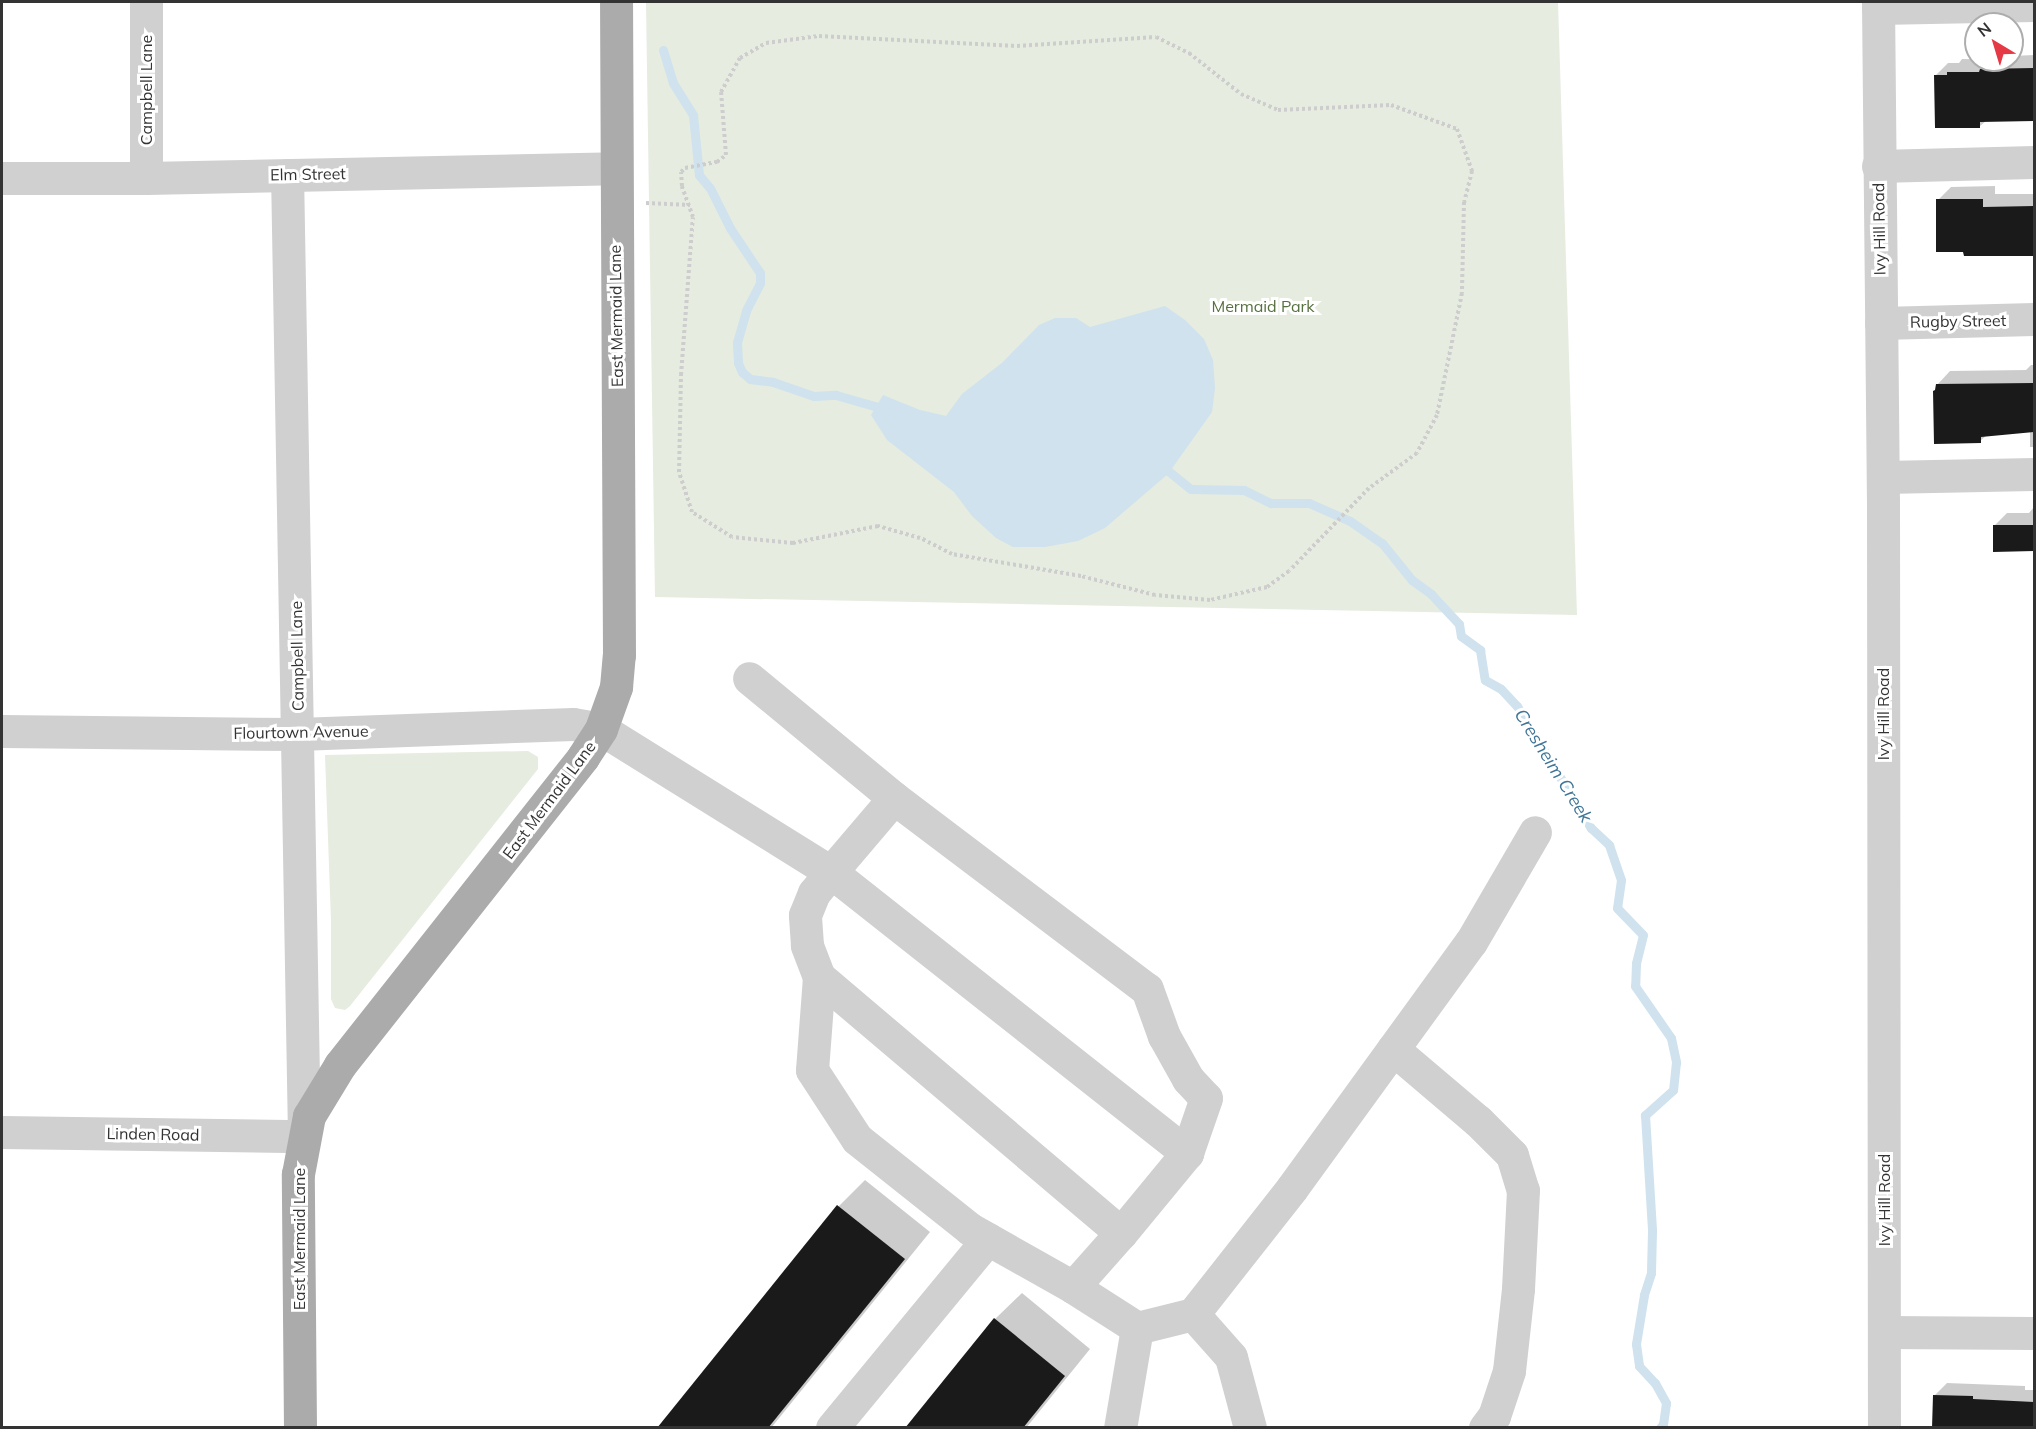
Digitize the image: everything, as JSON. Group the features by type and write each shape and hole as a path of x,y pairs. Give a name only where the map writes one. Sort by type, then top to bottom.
{"main road":[{"name":"East Mermaid Lane","path":"300,1428 298,1174 303,1136 315,1104 340,1065 554,797 601,729 615,687 619,656 616,2"}],"street":[{"name":"Campbell Lane","path":"146,2 146,178"},
{"path":"1878,5 2034,5"},
{"name":"Ivy Hill Road","path":"1878,5 1882,477 1884,1428"},
{"path":"1878,166 2034,162"},
{"name":"Elm Street","path":"2,178 146,178 615,168"},
{"name":"Campbell Lane","path":"287,175 303,1136"},
{"name":"Rugby Street","path":"1881,323 2034,319"},
{"path":"1882,477 2034,474"},
{"path":"749,678 894,798 1147,989 1164,1036 1188,1078 1206,1098 1187,1153 1073,1287"},
{"name":"Flourtown Avenue","path":"2,731 298,734 573,724 601,729"},
{"path":"601,729 831,872 1187,1153"},
{"path":"894,798 814,893 805,915 807,945 819,977 812,1070 857,1139 970,1229 1073,1287 1137,1328 1193,1314 1292,1188 1472,942 1535,832"},
{"path":"819,977 1121,1233"},
{"path":"1393,1049 1478,1121 1512,1155 1523,1190 1518,1289 1509,1371 1494,1416 1485,1428"},
{"name":"Linden Road","path":"2,1132 303,1136"},
{"path":"832,1428 988,1239"},
{"path":"1193,1314 1231,1357 1250,1428"},
{"path":"1120,1428 1137,1328"},
{"path":"1884,1332 2034,1333"}],"path":[{"path":"819,36 1017,46 1156,37 1189,53 1241,94 1278,110 1391,105 1457,129 1472,171 1464,202 1462,293 1437,415 1417,453 1369,488 1289,571 1267,587 1210,600 1155,595 1081,576 952,554 920,537 878,526 793,543 732,537 692,512 679,472 681,375 693,217 690,205 681,177 685,168 717,162 726,155 721,92 740,58 766,43 819,36"},
{"path":"640,202 690,205"}],"green space":[{"name":"Mermaid Park","path":"646,2 1558,2 1577,615 655,597"},
{"path":"528,751 538,757 538,769 350,1006 345,1010 335,1008 331,999 331,921 325,755"}],"water":[{"path":"1165,306 1185,320 1204,339 1213,360 1215,388 1212,412 1168,474 1105,528 1078,541 1045,547 1013,547 996,538 972,516 954,492 887,440 871,415 883,395 920,410 946,416 962,394 1003,362 1039,325 1055,318 1076,318 1090,327"}],"building":[{"path":"2024,68 2034,68 2034,121 1980,122 1980,128 1935,128 1934,75 1947,75 1947,72 2024,72"},
{"path":"1936,199 1983,199 1983,207 2034,206 2034,256 1964,256 1963,252 1936,252"},
{"path":"2034,383 2034,432 1981,437 1981,443 1934,444 1933,391 1936,384"},
{"path":"1993,525 2034,525 2034,551 1993,552"},
{"path":"837,1205 905,1259 768,1428 657,1428"},
{"path":"994,1318 1065,1376 1023,1428 905,1428"},
{"path":"1933,1395 2034,1402 2034,1428 1932,1428"}],"waterway":[{"name":"Cresheim Creek","path":"663,50 673,83 693,115 699,175 710,188 730,228 760,273 760,283 746,311 737,343 738,363 742,372 750,379 773,382 814,396 836,395 878,407 886,412"},
{"name":"Cresheim Creek","path":"1161,465 1191,489 1244,490 1271,503 1309,503 1350,521 1382,543 1412,580 1431,594 1459,624 1461,636 1480,650 1485,680 1501,689 1517,706 1591,828 1609,845 1621,880 1617,908 1643,935 1636,963 1635,986 1671,1038 1676,1062 1673,1090 1645,1115 1652,1231 1651,1273 1644,1295 1636,1344 1639,1366 1655,1383 1666,1403 1663,1424 1660,1428"}]}
